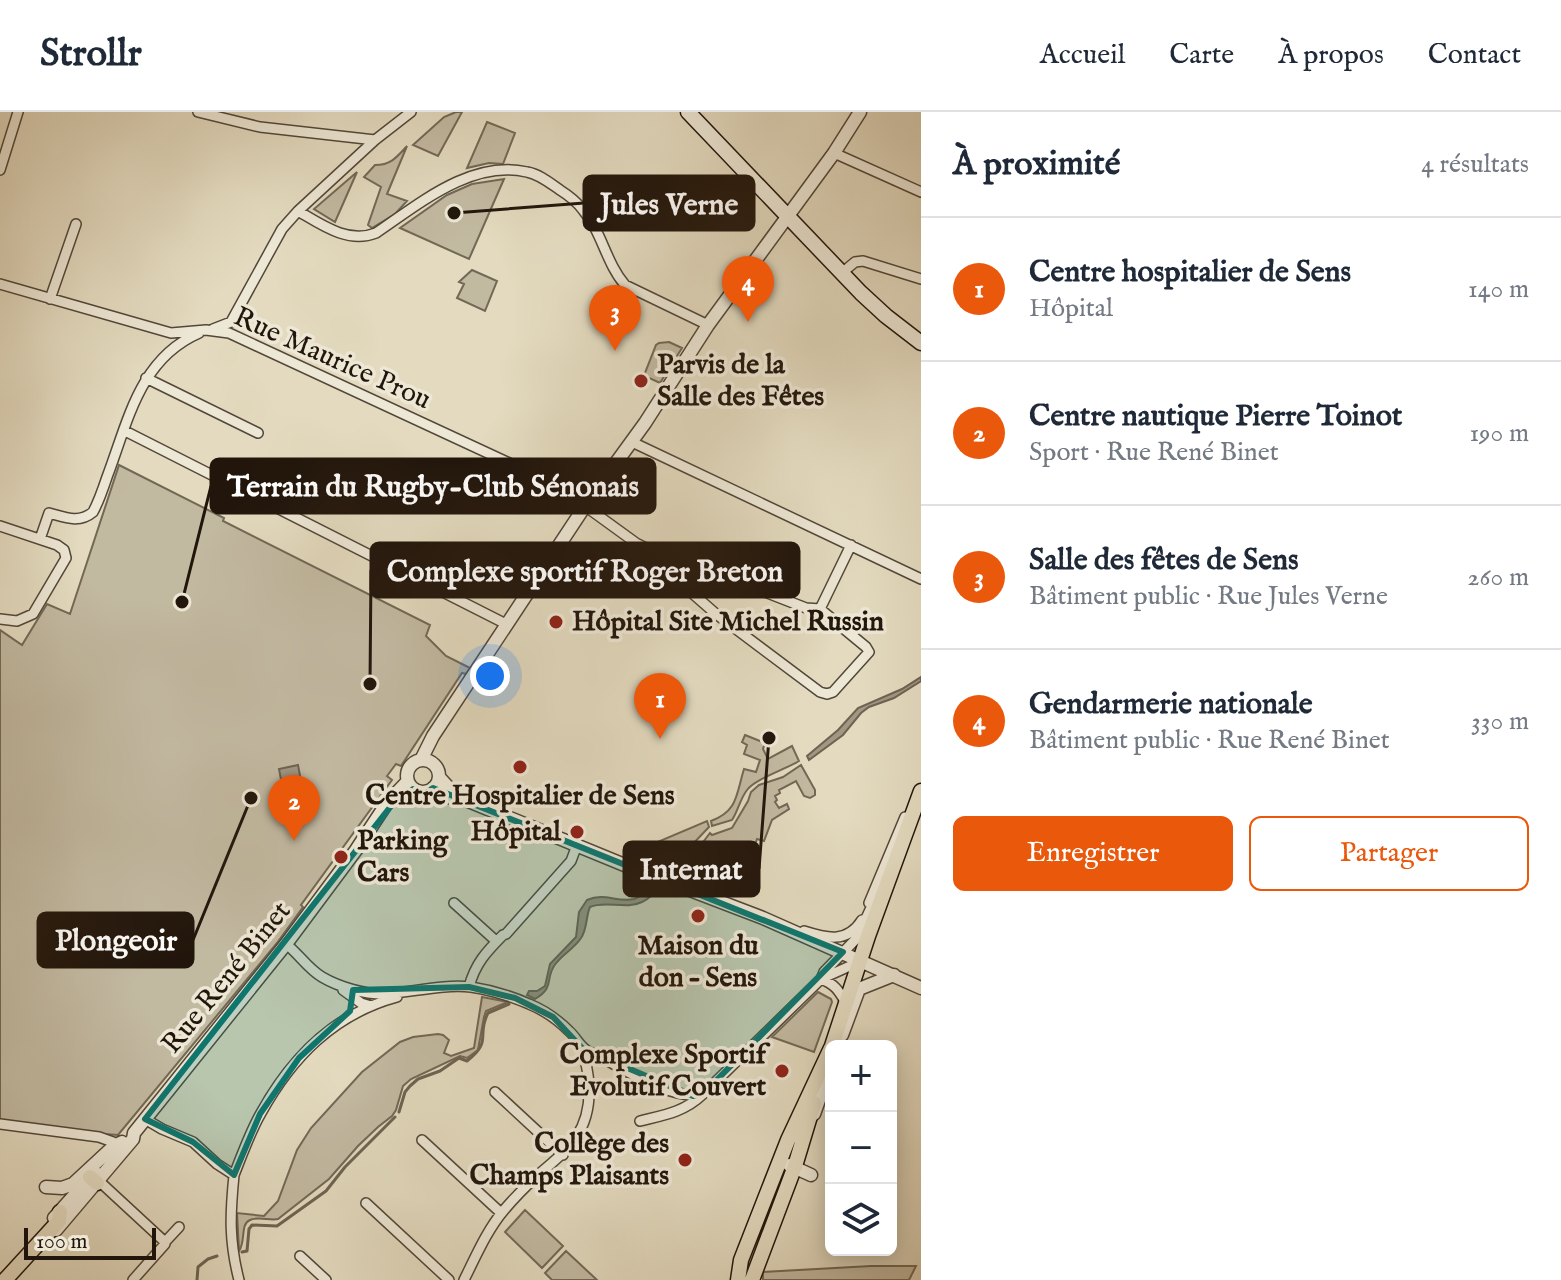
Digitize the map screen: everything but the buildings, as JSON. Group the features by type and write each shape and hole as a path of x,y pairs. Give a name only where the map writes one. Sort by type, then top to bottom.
{"main road":[{"path":"688,112 861,293 921,343"},
{"path":"836,1040 888,879 921,790"},
{"path":"738,1280 741,1260 788,1140 825,1066"},
{"path":"752,1280 771,1241 825,1074"},
{"path":"8,1280 59,1221 60,1212"}],"street":[{"path":"0,170 18,112"},
{"path":"198,112 260,127 375,140"},
{"path":"40,539 49,513 77,520 93,512 146,378 164,356 183,340 231,322 282,229 375,140 411,112"},
{"path":"427,762 426,748 506,624 632,442 708,325 834,153 860,112"},
{"path":"834,153 921,192"},
{"path":"298,211 321,225 349,236 367,237 450,186 485,173 525,171 551,184 583,210 597,230 616,274 625,285 708,325"},
{"path":"50,299 76,224"},
{"path":"843,272 855,262 863,261 921,279"},
{"name":"Rue Maurice Prou","path":"0,284 171,333 206,330 229,333 587,503 636,543 654,552"},
{"path":"146,378 258,433"},
{"path":"125,431 506,624"},
{"path":"632,442 921,579"},
{"path":"0,526 62,547 65,552 65,562 33,614 17,621 0,619"},
{"path":"820,609 851,545"},
{"path":"654,552 795,604 820,609 869,652 833,692 820,692 716,614 654,552"},
{"path":"427,762 437,769 436,783 421,792 410,785 407,773 410,766 427,762"},
{"path":"436,783 453,799 763,918 921,988"},
{"name":"Rue René Binet","path":"0,1276 95,1180 118,1142 134,1133 286,944 387,803 410,785"},
{"path":"763,918 828,938 846,935 860,925 912,799 921,790"},
{"path":"469,987 474,969 572,860 577,845"},
{"path":"821,979 857,938 878,890 888,879"},
{"path":"454,903 496,941"},
{"path":"286,944 311,969 352,992 366,1005"},
{"path":"640,1121 689,1106 821,979 861,961"},
{"path":"837,1040 859,989 894,975"},
{"path":"821,979 838,989 847,1004"},
{"path":"352,992 383,994 469,987 515,998 553,1017 583,1049 676,1093 702,1095"},
{"path":"336,1025 350,1011 424,989"},
{"path":"350,1011 352,992"},
{"path":"239,1280 231,1240 234,1175 260,1114 279,1084 313,1042 383,994"},
{"path":"464,1280 501,1213 576,1139 582,1127 589,1092 583,1049"},
{"path":"495,1092 563,1155"},
{"path":"664,1115 675,1105 676,1093"},
{"path":"145,1119 193,1142 234,1175"},
{"path":"0,1124 118,1142"},
{"name":"Rue René Binet","path":"8,1280 133,1139 134,1133"},
{"path":"422,1140 501,1213"},
{"path":"46,1187 62,1188 73,1184 118,1142"},
{"path":"771,1241 764,1233 763,1218 774,1192 777,1170 786,1164 811,1175"},
{"path":"95,1180 165,1242"},
{"path":"366,1203 449,1280"},
{"path":"133,1280 179,1227"},
{"path":"300,1256 326,1280"}],"highlighted area":[{"path":"433,788 843,952 702,1095 693,1096 583,1049 553,1017 515,998 469,987 353,990 350,1011 299,1058 260,1114 234,1175 193,1142 145,1119 391,806 413,789 423,795"}],"shaded area":[{"path":"462,112 438,156 413,145 444,117"},
{"path":"487,122 515,133 503,164 489,163 467,168"},
{"path":"407,146 387,194 407,201 395,214 372,228 368,225 381,187 364,177 375,165 390,162"},
{"path":"357,172 335,222 314,209"},
{"path":"504,179 469,259 400,228 447,195 472,184"},
{"path":"472,270 497,281 485,311 457,298 464,284 459,282"},
{"path":"669,342 682,348 660,383 645,373 656,345"},
{"path":"119,465 430,625 426,636 446,656 470,668 466,674 462,673 401,766 396,764 387,776 392,780 277,943 118,1135 0,1120 0,630 22,645 47,604 70,614"},
{"path":"921,677 921,681 894,698 869,707 843,735 809,760 807,756 858,708"},
{"path":"745,735 765,743 763,749 768,759 792,746 799,761 751,786 732,820 712,826 711,821 726,812 735,801 744,769 756,772 760,760 744,754 747,745 742,742"},
{"path":"298,765 306,808 287,811 279,769"},
{"path":"801,765 815,795 810,798 804,796 796,781 779,790 775,802 779,808 787,804 789,809 772,820 764,841 757,839 740,889 713,879 708,882 681,871 710,833 732,828 751,792"},
{"path":"707,821 709,827 675,869 651,859 653,855 646,852 643,856 634,852"},
{"path":"651,888 658,891 636,904 590,907 583,935 554,966 545,991 535,999 527,995 529,991 545,986 550,964 576,937 579,912 587,900 600,897 634,899"},
{"path":"818,992 832,1002 814,1052 772,1037"},
{"path":"482,997 508,1002 486,1011 478,1050 467,1058 460,1056 411,1079 403,1086 392,1116 358,1146 329,1179 278,1219 257,1218 247,1222 239,1251 237,1213 264,1216 278,1201 297,1150 311,1128 362,1072 400,1042 413,1037 443,1035 449,1040 444,1053 451,1056 474,1048"},
{"path":"525,1210 563,1246 542,1268 505,1232"},
{"path":"566,1251 597,1280 552,1280 545,1273"},
{"path":"916,1266 909,1280 763,1280 763,1272"}],"waterway":[{"path":"399,1112 405,1092 418,1079 440,1071 459,1058 467,1061 475,1054 482,1043 488,1013 509,1004"},
{"path":"242,1252 247,1251 252,1225 277,1226 326,1191 345,1167 395,1117"},
{"path":"197,1280 198,1267 217,1256"}],"place":[{"name":"Jules Verne","path":"454,213"},
{"name":"Gendarmerie nationale","path":"748,322"},
{"name":"Salle des fêtes de Sens","path":"615,351"},
{"name":"Parvis de la Salle des Fêtes","path":"641,381"},
{"name":"Terrain du Rugby-Club Sénonais","path":"182,602"},
{"name":"Hôpital Site Michel Russin","path":"556,622"},
{"name":"Complexe sportif Roger Breton","path":"370,684"},
{"name":"Internat","path":"769,738"},
{"name":"Centre hospitalier de Sens","path":"660,739"},
{"name":"Centre Hospitalier de Sens","path":"520,767"},
{"name":"Plongeoir","path":"251,798"},
{"name":"Hôpital","path":"577,832"},
{"name":"Centre nautique Pierre Toinot","path":"294,841"},
{"name":"Parking Cars","path":"341,857"},
{"name":"Maison du don – Sens","path":"698,916"},
{"name":"Complexe Sportif Evolutif Couvert","path":"782,1071"},
{"name":"Collège des Champs Plaisants","path":"685,1160"}]}
